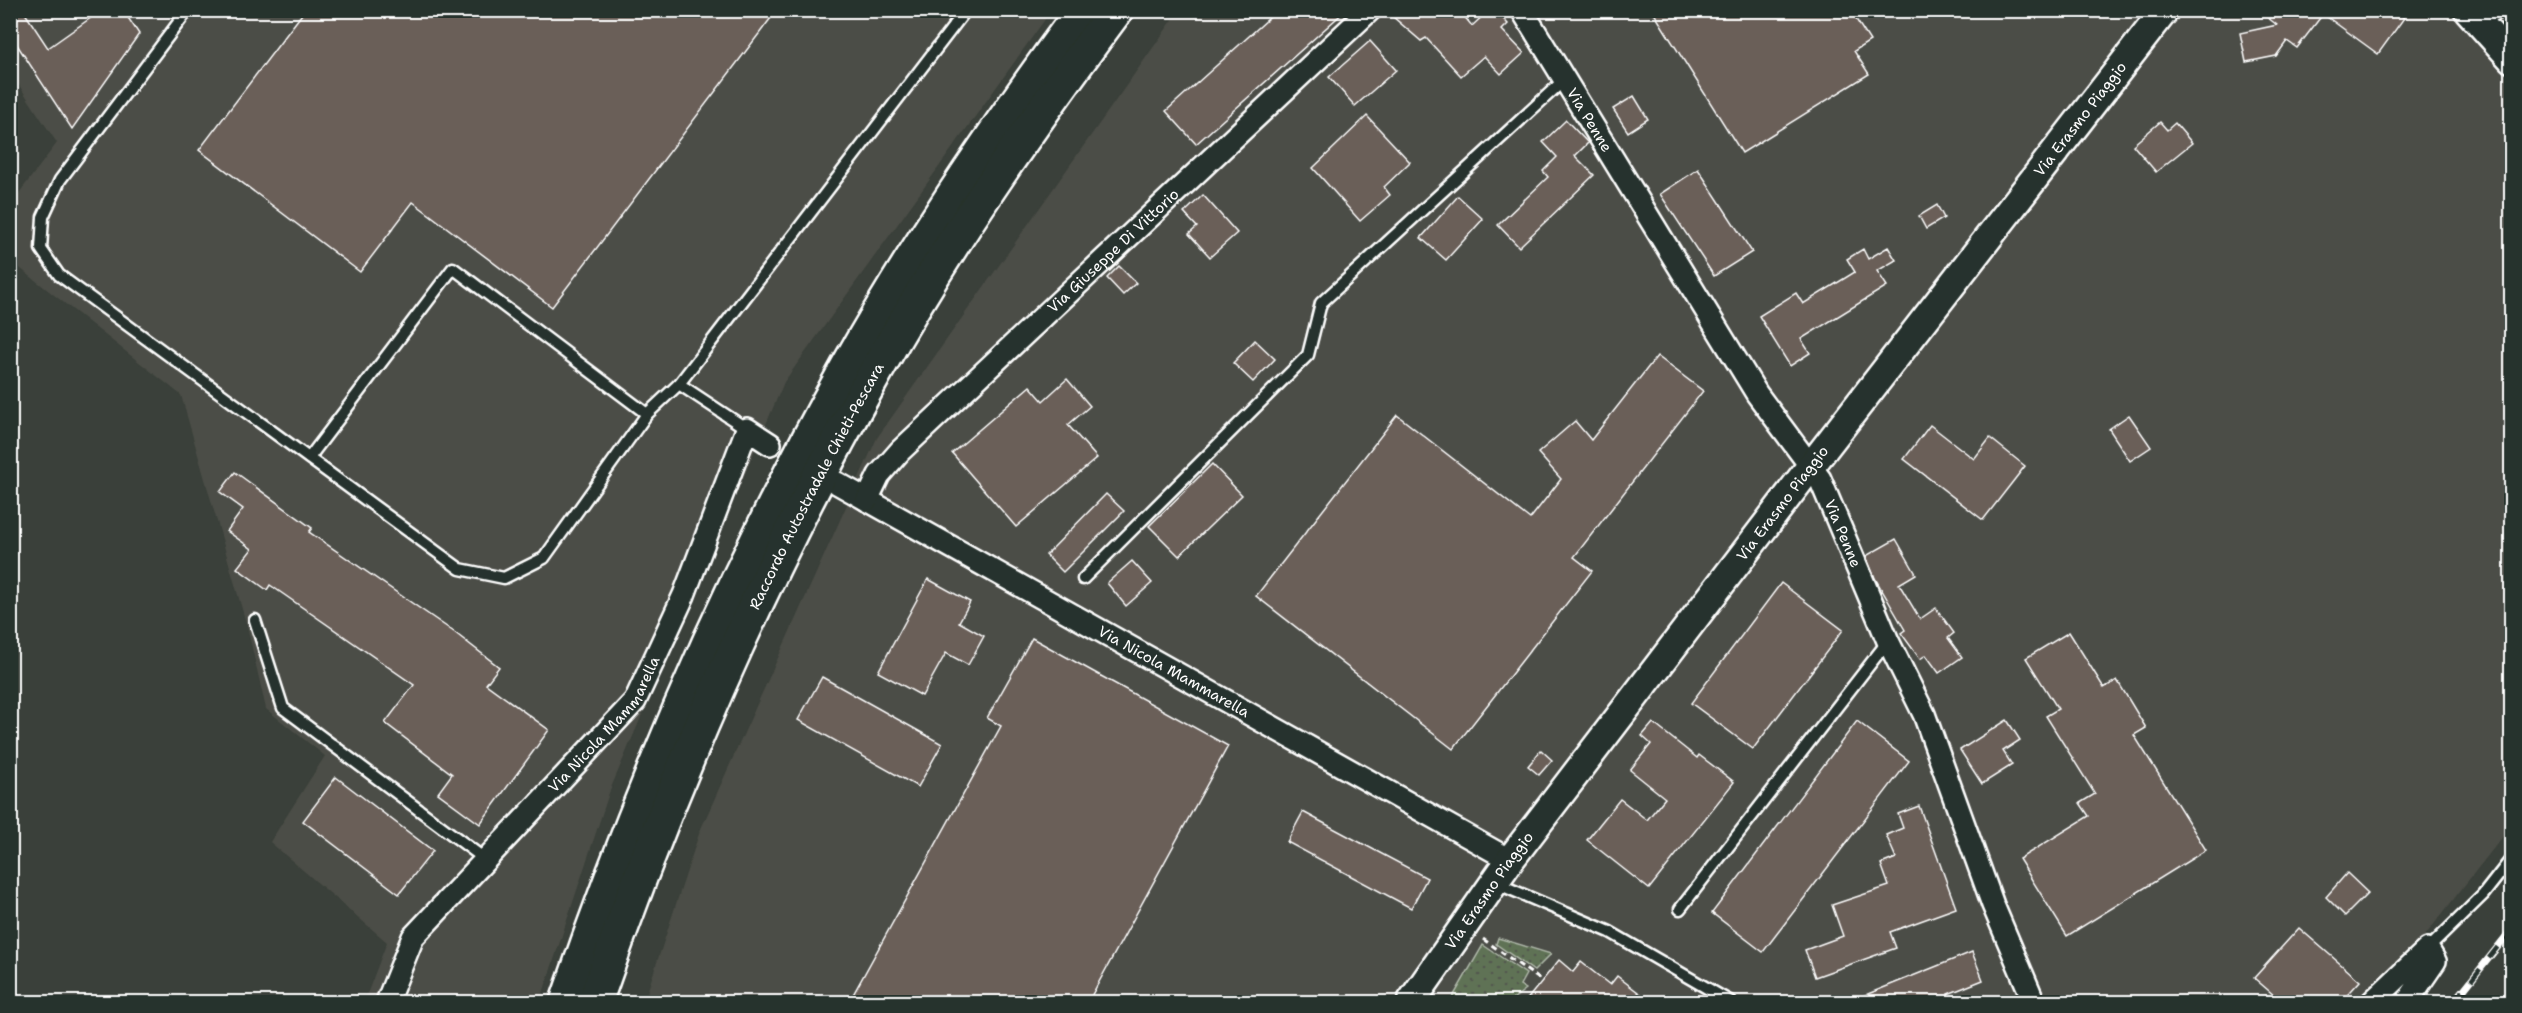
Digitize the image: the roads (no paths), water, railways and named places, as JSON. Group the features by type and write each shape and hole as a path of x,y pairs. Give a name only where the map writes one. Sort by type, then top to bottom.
{"highway":[{"name":"Raccordo Autostradale Chieti-Pescara","path":"567,1002 626,838 663,744 719,617 760,533 847,368 925,239 998,128 1083,10"},
{"name":"Raccordo Autostradale Chieti-Pescara","path":"595,1002 645,862 695,738 785,542 875,372 941,264 1022,140 1116,10"}],"street":[{"name":"Via Giuseppe Di Vittorio","path":"867,500 879,475 900,451 1370,10"},
{"name":"Via Penne","path":"1522,10 1757,394 1820,479 1888,641 1924,714 1993,905 2034,1002"},
{"name":"Via Erasmo Piaggio","path":"1411,1002 1510,860 1811,466 2166,10"},
{"path":"2474,18 2511,59"},
{"name":"Via Nicola Mammarella","path":"387,1002 413,937 634,701 684,595 747,429"},
{"path":"747,429 770,444"},
{"name":"Via Nicola Mammarella","path":"837,483 1510,860"},
{"path":"2372,1002 2428,949 2435,961 2407,1002"}],"lane":[{"path":"188,10 60,180 43,217 41,249 59,275 460,569 504,578 544,558 647,414 679,384 966,10"},
{"path":"2474,18 2491,17 2505,10"},
{"path":"1083,579 1308,355 1321,303 1564,80"},
{"path":"309,458 453,268 647,414"},
{"path":"679,384 747,429"},
{"path":"255,620 283,708 486,860"},
{"path":"1680,909 1888,641"},
{"path":"2428,949 2483,895 2511,858"},
{"path":"1494,882 1610,932 1731,1002"}],"railway":[{"path":"2454,1002 2512,929"}]}
